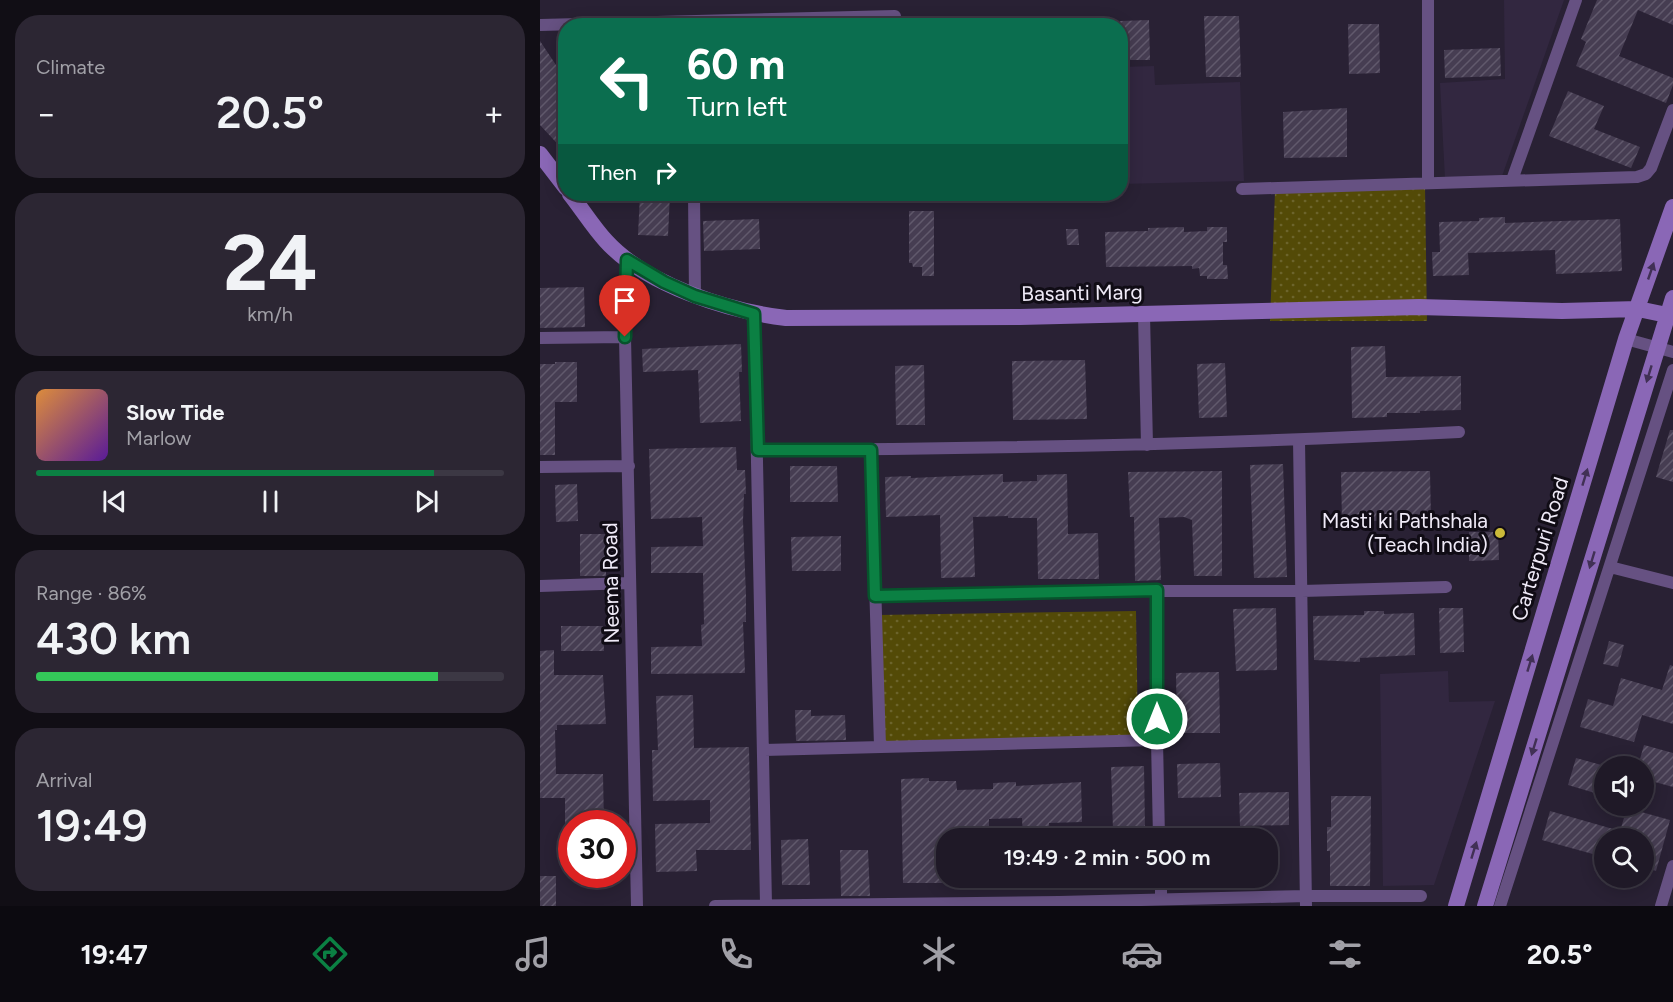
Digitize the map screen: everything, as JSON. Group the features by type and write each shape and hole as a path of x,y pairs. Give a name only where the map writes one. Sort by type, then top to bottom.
{"main road":[{"path":"540,154 558,178"},
{"name":"Basanti Marg","path":"575,201 606,242 627,260 664,282 695,296 754,314 786,318 1144,315 1419,307 1562,311 1638,309 1667,315"},
{"name":"Carterpuri Road","path":"1456,906 1626,339 1673,207"},
{"path":"1485,906 1665,350 1667,315 1673,298"}],"street":[{"path":"1428,0 1428,182"},
{"path":"1512,180 1576,0"},
{"path":"837,18 895,16"},
{"path":"540,25 558,26"},
{"path":"1242,189 1637,177 1646,174 1651,168 1673,110"},
{"path":"694,201 695,296"},
{"name":"Neema Road","path":"627,260 625,337 638,906"},
{"path":"754,314 766,904"},
{"path":"1144,315 1147,445"},
{"path":"540,338 625,337"},
{"path":"1626,339 1665,350"},
{"path":"1500,906 1673,370"},
{"path":"758,450 1147,445 1459,432"},
{"path":"1299,440 1306,901"},
{"path":"871,450 880,746"},
{"path":"540,467 628,466"},
{"path":"1610,567 1673,583"},
{"path":"540,586 630,583"},
{"path":"875,596 1446,587"},
{"path":"1157,590 1160,828"},
{"path":"764,750 1157,740"},
{"path":"1661,906 1673,866"},
{"path":"1161,888 1161,899"},
{"path":"715,906 1161,899 1306,901 1421,896"}],"shaded area":[{"path":"1504,0 1564,0 1501,179 1445,179 1440,83 1505,79"},
{"path":"1154,66 1155,85 1240,82 1244,181 1128,184 1128,67"},
{"path":"1425,186 1427,321 1270,321 1275,192"},
{"path":"1136,611 1138,739 880,742 878,615"},
{"path":"1448,671 1449,702 1495,701 1434,885 1383,886 1380,674"}],"building":[{"path":"1597,0 1673,0 1673,25 1638,10 1619,56 1673,78 1673,85 1666,103 1576,66 1586,42 1581,39"},
{"path":"1204,16 1239,16 1241,77 1206,77"},
{"path":"1149,20 1150,60 1128,60 1128,21"},
{"path":"1348,24 1379,24 1380,73 1349,74"},
{"path":"540,41 558,68 558,144 540,125"},
{"path":"1500,48 1501,76 1445,78 1444,50"},
{"path":"1568,91 1604,106 1594,129 1640,147 1631,168 1549,136"},
{"path":"1347,108 1347,157 1284,158 1283,112"},
{"path":"640,201 670,201 668,236 638,235"},
{"path":"909,211 934,211 934,276 922,276 922,267 913,267 912,263 909,263"},
{"path":"1505,217 1505,223 1620,219 1622,271 1556,274 1555,250 1468,253 1469,275 1433,276 1432,252 1440,252 1439,222 1479,221 1479,218"},
{"path":"759,219 760,249 704,251 703,221"},
{"path":"1184,227 1184,232 1207,231 1207,227 1227,227 1227,242 1223,242 1223,265 1227,265 1228,279 1207,279 1207,276 1200,276 1199,268 1192,269 1192,266 1106,267 1105,232"},
{"path":"1066,229 1078,229 1079,245 1067,245"},
{"path":"584,287 585,327 540,328 540,288"},
{"path":"741,344 742,372 739,372 741,421 700,423 698,370 643,372 642,349"},
{"path":"1385,346 1386,377 1461,376 1461,410 1387,413 1387,417 1352,418 1351,347"},
{"path":"1085,360 1087,419 1013,420 1012,361"},
{"path":"555,362 577,362 577,402 555,402 555,455 540,455 540,364 555,364"},
{"path":"1225,363 1227,417 1199,418 1197,364"},
{"path":"924,365 925,425 896,425 895,366"},
{"path":"1670,430 1673,430 1673,482 1656,477"},
{"path":"736,447 737,470 745,470 746,494 744,494 743,521 746,595 746,622 743,622 745,673 651,674 651,647 702,646 701,625 704,624 703,573 651,573 651,547 703,546 702,517 651,519 649,449"},
{"path":"1283,464 1287,577 1254,578 1250,465"},
{"path":"790,466 837,466 838,502 790,502"},
{"path":"1222,471 1222,576 1194,576 1192,520 1184,517 1159,518 1161,580 1135,581 1134,517 1130,517 1128,472"},
{"path":"1430,471 1431,519 1342,522 1341,472"},
{"path":"1003,474 1003,482 1037,481 1037,475 1067,474 1068,534 1098,533 1099,579 1038,579 1037,518 1008,518 1008,516 973,517 975,577 941,578 940,515 886,517 885,477"},
{"path":"577,484 578,521 556,522 555,485"},
{"path":"1469,532 1498,532 1499,560 1469,561"},
{"path":"580,534 605,534 606,576 580,576"},
{"path":"841,536 841,571 792,571 791,537"},
{"path":"1276,608 1277,670 1236,671 1233,609"},
{"path":"1439,608 1463,608 1464,652 1440,653"},
{"path":"1364,611 1384,611 1384,614 1414,613 1415,655 1360,658 1360,662 1314,660 1313,616 1364,615"},
{"path":"561,626 603,626 604,651 561,651"},
{"path":"1609,641 1624,645 1618,667 1603,664"},
{"path":"554,650 554,675 603,675 606,724 557,725 557,730 555,730 556,774 603,774 604,810 565,810 565,798 540,798 540,651"},
{"path":"1670,665 1673,666 1673,724 1642,715 1634,742 1580,727 1588,699 1613,706 1621,678 1662,690"},
{"path":"1219,672 1220,733 1177,733 1176,673"},
{"path":"693,695 694,748 749,747 751,850 696,850 697,871 656,872 655,824 710,823 710,800 653,801 652,750 658,750 656,696"},
{"path":"795,710 811,710 811,716 845,715 846,740 796,741"},
{"path":"1644,745 1673,753 1673,787 1654,782 1654,756 1641,756"},
{"path":"1576,758 1594,763 1594,793 1568,785"},
{"path":"1220,763 1221,797 1178,798 1177,764"},
{"path":"1144,766 1145,828 1113,828 1111,767"},
{"path":"929,778 929,781 956,781 957,790 993,789 993,783 1016,782 1016,786 1081,782 1082,822 1049,823 1049,828 1022,828 1022,818 989,819 989,828 936,828 936,883 903,883 901,779"},
{"path":"1289,792 1289,825 1240,826 1239,793"},
{"path":"1331,796 1371,796 1370,886 1330,886 1327,827 1331,827"},
{"path":"1550,811 1610,828 1594,828 1594,854 1542,840"},
{"path":"1625,816 1654,816 1670,820 1656,871 1654,870 1654,828 1621,828"},
{"path":"808,839 810,885 782,885 781,840"},
{"path":"840,850 868,850 870,896 841,896"},
{"path":"540,876 556,876 556,906 540,906"}],"place":[{"name":"Masti ki Pathshala (Teach India)","path":"1500,533"}],"route":[{"path":"625,337 627,260 664,282 695,296 754,314 758,450 871,450 875,596 1157,590 1157,719"}]}
